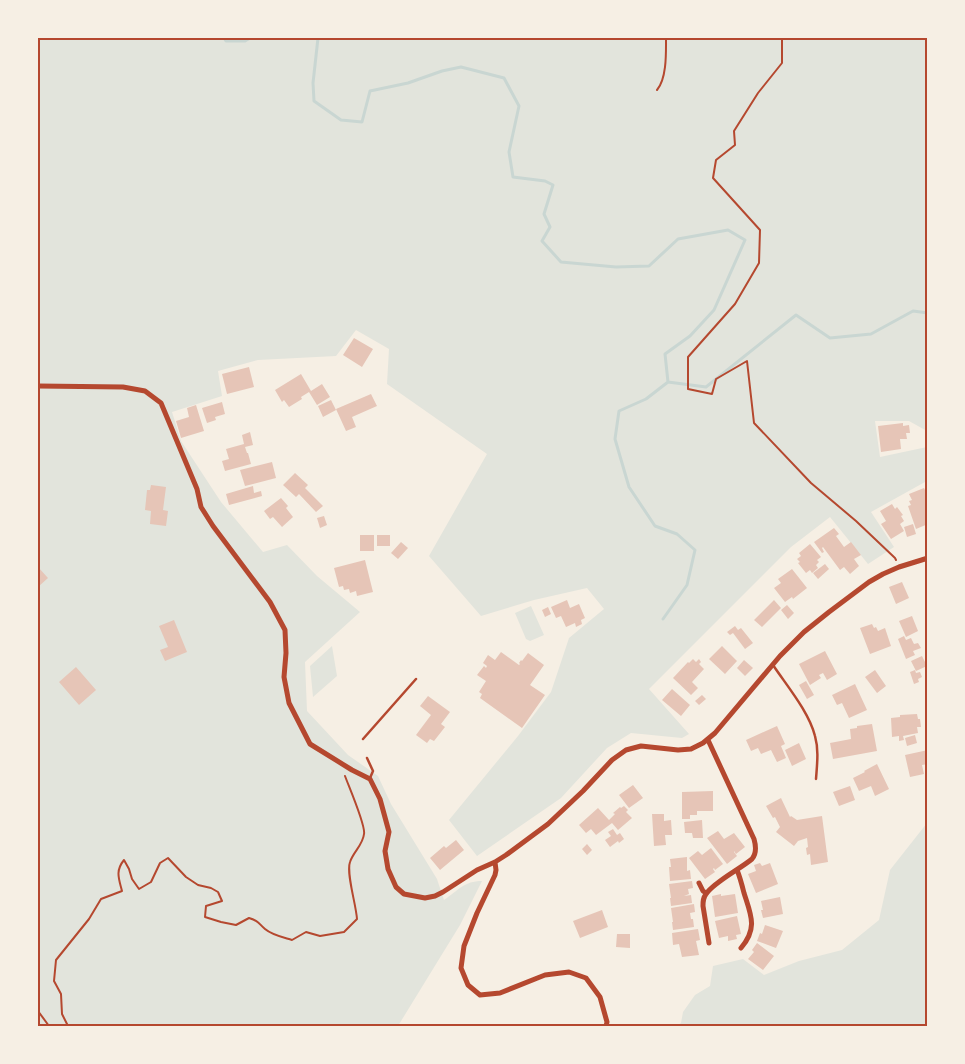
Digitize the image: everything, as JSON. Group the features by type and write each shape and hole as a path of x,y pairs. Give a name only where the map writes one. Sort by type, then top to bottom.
{"street":[{"path":"38,386 123,387 145,391 161,403 197,489 201,507 270,602 285,630 284,677 289,703 310,744 370,779 380,799 389,832 385,850 388,869 396,886 404,894 425,898 435,896 477,870 495,862 548,824 622,752 641,746 684,750 697,747 708,740 780,656 829,612 869,582 883,574 928,558"},
{"path":"708,740 755,842 756,851 754,857 706,894 703,906 709,943"},
{"path":"495,862 495,875 477,912 464,946 461,968 468,985 480,995 500,993 545,975 569,972 586,978 600,997 607,1022 606,1026"},
{"path":"737,870 750,909 752,922 749,937 741,948"},
{"path":"699,883 706,894"}],"lane":[{"path":"773,665 812,726 818,756 816,779"},
{"path":"363,740 416,679"},
{"path":"367,758 373,771 370,779"}],"path":[{"path":"657,90 662,84 666,38"},
{"path":"784,38 782,40 782,63 758,92 734,131 735,145 716,160 713,178 760,230 759,264 735,304 688,357 688,389 712,394 716,380 746,360 754,423 811,483 856,521 895,558 899,567"},
{"path":"68,1026 62,1014 61,994 54,982 56,960 89,919 101,899 122,891 118,876 119,866 124,860 139,890 151,882 160,863 168,858 186,877 198,885 218,892 222,902 206,906 205,917 236,925 249,918 256,920 266,930 292,940 306,932 320,936 344,932 357,919 348,872 350,861 365,834 345,775"},
{"path":"38,1011 49,1026"}],"shaded area":[{"path":"38,38 927,38 927,431 909,421 875,421 880,457 927,447 927,483 925,482 871,512 894,547 868,564 830,517 791,547 649,689 689,734 682,738 631,733 607,748 561,798 477,856 449,820 518,736 551,692 569,638 604,609 587,588 534,600 481,616 429,556 487,454 387,384 389,349 356,330 336,356 258,360 218,371 222,396 172,412 181,441 221,502 263,552 287,545 317,576 360,612 305,662 307,711 348,755 378,776 391,804 437,879 444,900 466,884 482,881 460,925 398,1026 38,1026"},
{"path":"531,606 544,635 530,641 526,639 515,613"},
{"path":"332,646 337,676 313,697 310,666"},
{"path":"927,823 927,1026 677,1026 681,1023 683,1012 695,995 710,986 713,966 743,959 764,975 799,961 842,950 879,920 890,870"}],"building":[{"path":"354,338 373,349 362,367 343,355"},
{"path":"249,367 254,387 227,394 222,374"},
{"path":"301,374 311,391 322,384 330,397 317,405 309,392 289,407 284,400 282,402 275,390"},
{"path":"371,394 377,406 352,417 356,427 346,431 336,409"},
{"path":"331,400 336,410 323,417 318,406"},
{"path":"222,402 225,414 215,417 216,420 207,423 202,408"},
{"path":"196,405 204,431 181,438 176,421 189,417 187,408"},
{"path":"903,423 903,426 909,425 910,433 906,433 907,439 900,439 901,449 881,452 878,426"},
{"path":"250,432 253,445 245,447 251,464 225,471 222,461 229,459 226,449 244,444 242,435"},
{"path":"272,462 276,478 245,486 240,470"},
{"path":"295,473 308,485 305,488 323,506 316,512 299,494 296,497 283,485"},
{"path":"151,485 166,487 163,510 168,511 166,526 150,524 151,511 145,510 147,490 150,490"},
{"path":"253,486 254,493 261,491 262,496 229,505 226,494"},
{"path":"924,488 928,496 928,524 916,529 908,506 911,505 909,501 912,500 909,494"},
{"path":"281,498 288,506 286,508 293,517 282,527 273,517 270,519 264,511"},
{"path":"892,504 903,515 901,516 904,521 900,524 904,531 891,539 881,524 886,521 880,511"},
{"path":"324,516 327,525 320,528 317,518"},
{"path":"913,524 916,534 907,537 904,527"},
{"path":"834,528 839,534 836,536 844,547 851,542 861,555 854,559 859,566 850,574 844,567 840,570 823,547 824,552 822,553 814,542"},
{"path":"360,535 374,535 374,551 360,551"},
{"path":"377,535 390,535 390,546 377,546"},
{"path":"401,542 408,548 398,559 391,553"},
{"path":"810,544 821,557 817,560 819,562 816,565 818,568 812,573 810,570 806,573 797,559 801,556 799,553"},
{"path":"365,560 373,592 357,596 356,591 350,593 349,589 344,590 343,586 339,587 334,568"},
{"path":"825,564 829,569 818,579 813,573"},
{"path":"38,567 48,578 38,587"},
{"path":"792,569 807,588 793,599 792,597 785,602 774,588 781,583 778,579"},
{"path":"902,582 909,598 896,604 889,587"},
{"path":"567,600 570,608 579,604 585,618 581,620 582,624 576,627 575,623 566,627 561,616 556,618 551,607"},
{"path":"774,600 781,608 762,627 754,620"},
{"path":"787,605 794,613 788,619 781,610"},
{"path":"548,607 551,614 545,617 542,610"},
{"path":"912,616 918,631 906,637 899,621"},
{"path":"174,620 187,652 165,661 160,650 168,647 159,626"},
{"path":"872,624 878,631 885,628 891,646 870,654 860,628"},
{"path":"735,626 738,630 741,628 753,643 745,649 733,633 730,635 727,632"},
{"path":"904,636 906,640 911,638 914,644 918,643 921,648 913,651 915,655 906,659 898,639"},
{"path":"722,646 737,661 725,674 709,659"},
{"path":"825,651 837,674 827,680 823,673 819,675 821,678 810,685 799,664"},
{"path":"501,652 519,665 528,653 544,665 530,685 545,695 522,728 480,698 482,694 479,692 486,681 477,675 484,666 486,668 487,666 483,663 488,655 495,660"},
{"path":"922,656 927,666 916,671 911,661"},
{"path":"693,659 696,662 699,659 701,662 699,664 704,669 692,682 698,688 691,695 673,678"},
{"path":"744,660 753,668 745,676 737,668"},
{"path":"76,667 96,690 79,705 59,682"},
{"path":"875,670 886,686 877,693 865,677"},
{"path":"915,670 916,673 920,672 922,677 918,679 919,682 914,684 910,672"},
{"path":"806,681 814,695 807,699 799,685"},
{"path":"855,684 867,710 849,718 842,703 837,705 832,695"},
{"path":"672,689 690,705 681,716 662,700"},
{"path":"702,695 706,699 699,705 695,701"},
{"path":"428,696 450,712 441,724 445,727 434,741 430,739 427,743 416,735 431,715 420,706"},
{"path":"917,714 921,727 917,727 918,733 903,736 904,740 899,741 899,736 892,737 891,718 900,717 900,715"},
{"path":"872,724 877,751 833,759 830,743 851,739 850,729"},
{"path":"777,726 785,744 781,746 786,758 777,762 771,750 761,754 758,748 751,751 746,740"},
{"path":"915,735 917,743 907,746 905,738"},
{"path":"799,743 806,759 792,766 785,750"},
{"path":"928,750 928,764 922,765 924,774 910,777 905,755"},
{"path":"877,764 889,789 875,796 871,786 859,791 853,778"},
{"path":"633,785 643,798 629,808 619,795"},
{"path":"850,786 855,800 839,806 833,792"},
{"path":"713,791 713,811 697,811 697,815 690,815 690,819 682,819 682,792"},
{"path":"781,798 790,817 797,820 822,816 828,862 811,865 810,854 807,855 807,838 798,841 794,846 776,832 780,827 766,806"},
{"path":"624,806 628,810 626,812 632,818 618,830 612,823 596,835 591,829 586,833 579,825 598,808 609,820 615,814 613,813"},
{"path":"652,814 664,814 664,821 671,820 672,835 665,835 666,845 654,846"},
{"path":"702,820 703,838 693,838 692,833 685,833 684,822"},
{"path":"613,829 617,835 620,833 624,839 610,847 605,840 611,836 608,832"},
{"path":"718,831 724,839 734,833 745,847 736,854 734,851 737,856 727,864 707,838"},
{"path":"456,840 464,850 440,870 430,858 444,846 446,848"},
{"path":"587,844 592,850 587,855 582,849"},
{"path":"711,848 723,864 715,870 714,868 715,872 705,879 689,858 698,851 702,855"},
{"path":"687,857 687,871 690,870 691,879 670,881 670,859"},
{"path":"760,863 762,866 770,863 778,884 756,893 748,874 756,871 754,865"},
{"path":"692,881 693,888 688,889 689,894 684,896 691,895 692,903 671,906 669,884"},
{"path":"721,894 721,896 735,894 738,913 715,917 712,896"},
{"path":"780,897 783,914 763,918 761,901"},
{"path":"694,904 695,912 690,913 694,927 673,930 671,908"},
{"path":"602,910 608,927 580,938 573,921"},
{"path":"737,916 741,934 736,935 737,939 728,941 728,936 719,938 715,921"},
{"path":"765,925 783,931 776,948 757,941"},
{"path":"698,929 700,940 696,941 699,955 682,957 679,944 673,945 672,933"},
{"path":"617,934 630,934 630,948 616,947"},
{"path":"757,943 774,956 763,970 748,959 754,952 752,950"}],"waterway":[{"path":"224,38 226,41 245,41 250,38"},
{"path":"318,38 313,83 314,101 341,120 362,122 370,91 408,83 442,71 461,67 504,78 519,106 509,152 513,177 545,181 553,185 544,214 550,227 542,241 561,262 616,267 649,266 678,239 728,230 745,240 714,310 690,336 665,354 668,382 706,387 796,315 830,338 871,334 913,311 928,313"},
{"path":"663,619 687,585 695,550 677,534 655,526 629,487 615,439 619,411 646,399 668,382"}]}
